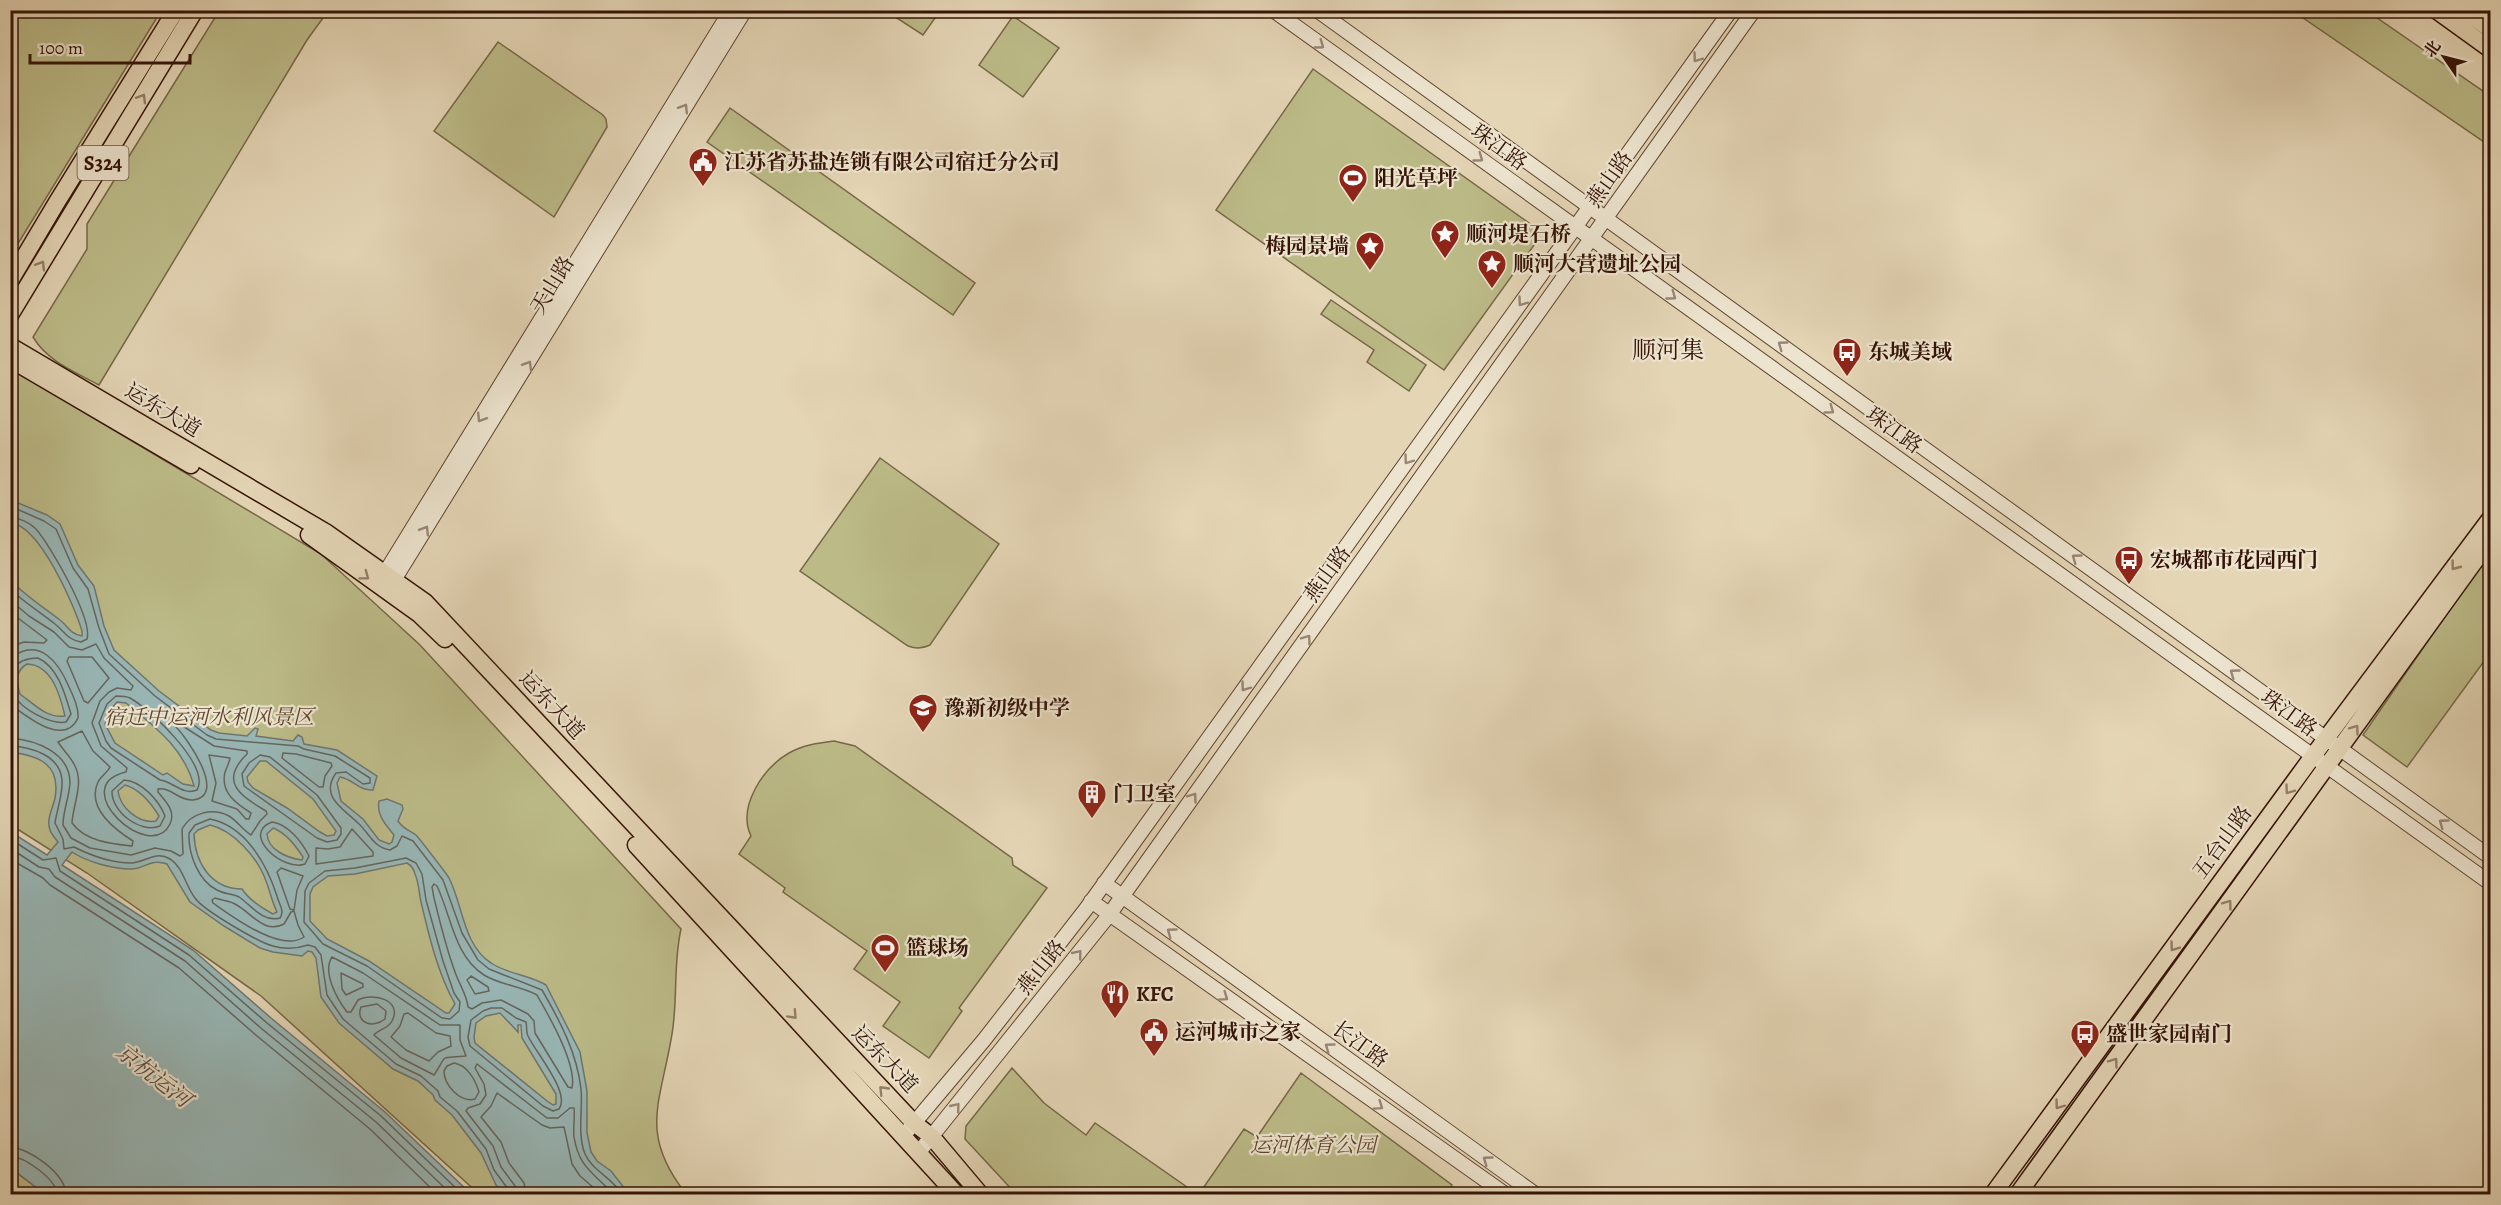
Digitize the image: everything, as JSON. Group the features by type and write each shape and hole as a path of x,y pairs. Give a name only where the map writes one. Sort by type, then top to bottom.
{"main road":[{"name":"S324","path":"10,280 176,10"},
{"name":"S324","path":"10,315 195,10"},
{"path":"2436,10 2490,49"},
{"path":"2463,10 2490,30"},
{"name":"运东大道","path":"10,346 327,532 436,612 909,1129 919,1152 956,1194"},
{"name":"运东大道","path":"10,359 321,542 425,619 909,1129 932,1137 980,1194"},
{"name":"五台山路","path":"1993,1194 2313,756 2490,519"},
{"name":"五台山路","path":"2018,1194 2490,540"}],"street":[{"name":"天山路","path":"390,577 731,10"},
{"name":"天山路","path":"390,577 745,10"},
{"name":"珠江路","path":"1273,10 2490,884"},
{"name":"珠江路","path":"1317,10 2490,857"},
{"name":"燕山路","path":"909,1129 987,1036 1091,901 1731,10"},
{"name":"燕山路","path":"919,1152 1109,915 1754,10"},
{"name":"长江路","path":"1104,883 1535,1194"},
{"name":"长江路","path":"1091,901 1505,1194"}],"green space":[{"path":"10,11 161,11 11,255"},
{"path":"219,11 328,11 307,40 99,385 54,359 33,337 87,249 87,224"},
{"path":"886,11 940,11 923,35"},
{"path":"2293,11 2367,11 2490,96 2490,146"},
{"path":"1013,16 1059,48 1023,97 979,65"},
{"path":"498,42 606,119 607,127 554,217 434,131"},
{"path":"1313,69 1536,228 1537,241 1444,370 1216,210"},
{"path":"730,108 975,283 953,315 707,142"},
{"path":"1331,300 1426,365 1409,391 1367,362 1374,350 1321,314"},
{"name":"宿迁中运河水利风景区","path":"10,368 321,554 420,645 681,929 677,955 674,1021 657,1117 662,1153 671,1172 686,1194 479,1194 261,996 87,873 11,825"},
{"path":"880,458 999,544 930,645 924,647 908,646 800,571"},
{"path":"2490,551 2490,653 2407,767 2363,735"},
{"path":"834,741 855,746 1012,858 1013,865 1047,888 959,1008 962,1011 929,1058 883,1026 900,1002 854,969 867,951 783,892 785,888 739,854 751,836 747,813 750,801 755,789 770,768 794,750"},
{"path":"1012,1068 1044,1103 1086,1135 1095,1123 1197,1194 1016,1194 965,1139 966,1126"},
{"name":"运河体育公园","path":"1301,1073 1452,1185 1446,1194 1199,1194 1244,1129 1257,1137"},
{"path":"10,1168 45,1194 11,1194"}],"water":[{"name":"京杭运河","path":"11,500 47,515 60,524 78,565 94,586 104,626 114,650 159,691 211,730 247,736 255,728 258,729 256,736 293,741 298,735 302,737 304,744 337,750 377,776 373,790 364,789 340,777 337,783 341,801 363,819 379,840 389,844 394,835 380,815 379,801 387,799 402,805 403,809 398,821 404,828 416,835 449,878 469,935 482,955 497,967 546,985 580,1052 587,1091 587,1133 591,1152 597,1161 611,1171 629,1194 505,1194 496,1185 481,1153 452,1115 435,1100 433,1095 418,1081 393,1069 339,1023 321,997 316,958 312,952 308,951 302,956 260,948 190,902 167,864 156,862 136,869 116,868 93,862 72,852 62,865 193,950 385,1112 471,1194 45,1194 11,1168 11,832 47,855 58,842 49,826 55,798 55,777 46,764 39,759 11,752 11,581 72,632 82,636 82,631 64,586 44,552 22,527 11,523","holes":["27,664 36,666 49,675 65,716 46,713 20,694 17,681 20,670","117,702 126,703 176,749 194,786 183,784 167,773 163,775 115,743 105,724","260,761 266,761 313,799 336,831 334,835 327,836 320,832 287,808 253,788 247,777","125,785 130,787 144,797 159,816 156,821 143,820 131,813 119,797 118,791","210,825 219,828 244,846 262,872 277,912 273,914 259,906 242,889 231,888 214,880 202,865 194,834","273,828 278,830 293,844 303,857 302,860 279,852 268,840 267,834","407,863 411,866 417,881 435,954 455,1004 449,1013 369,961 327,939 310,921 310,894 313,887 328,876 355,874","500,1013 518,1032 518,1025 521,1025 522,1038 556,1094 556,1104 553,1105 547,1101 475,1043 476,1023 486,1016"]}],"place":[{"name":"江苏省苏盐连锁有限公司宿迁分公司","path":"703,188"},
{"name":"阳光草坪","path":"1353,204"},
{"name":"顺河堤石桥","path":"1445,260"},
{"name":"梅园景墙","path":"1370,272"},
{"name":"顺河大营遗址公园","path":"1492,290"},
{"name":"东城美域","path":"1847,378"},
{"name":"宏城都市花园西门","path":"2129,586"},
{"name":"豫新初级中学","path":"923,734"},
{"name":"门卫室","path":"1092,820"},
{"name":"篮球场","path":"885,974"},
{"name":"KFC","path":"1115,1020"},
{"name":"运河城市之家","path":"1154,1058"},
{"name":"盛世家园南门","path":"2085,1060"}],"district":[{"name":"顺河集","path":"1668,350"}]}
